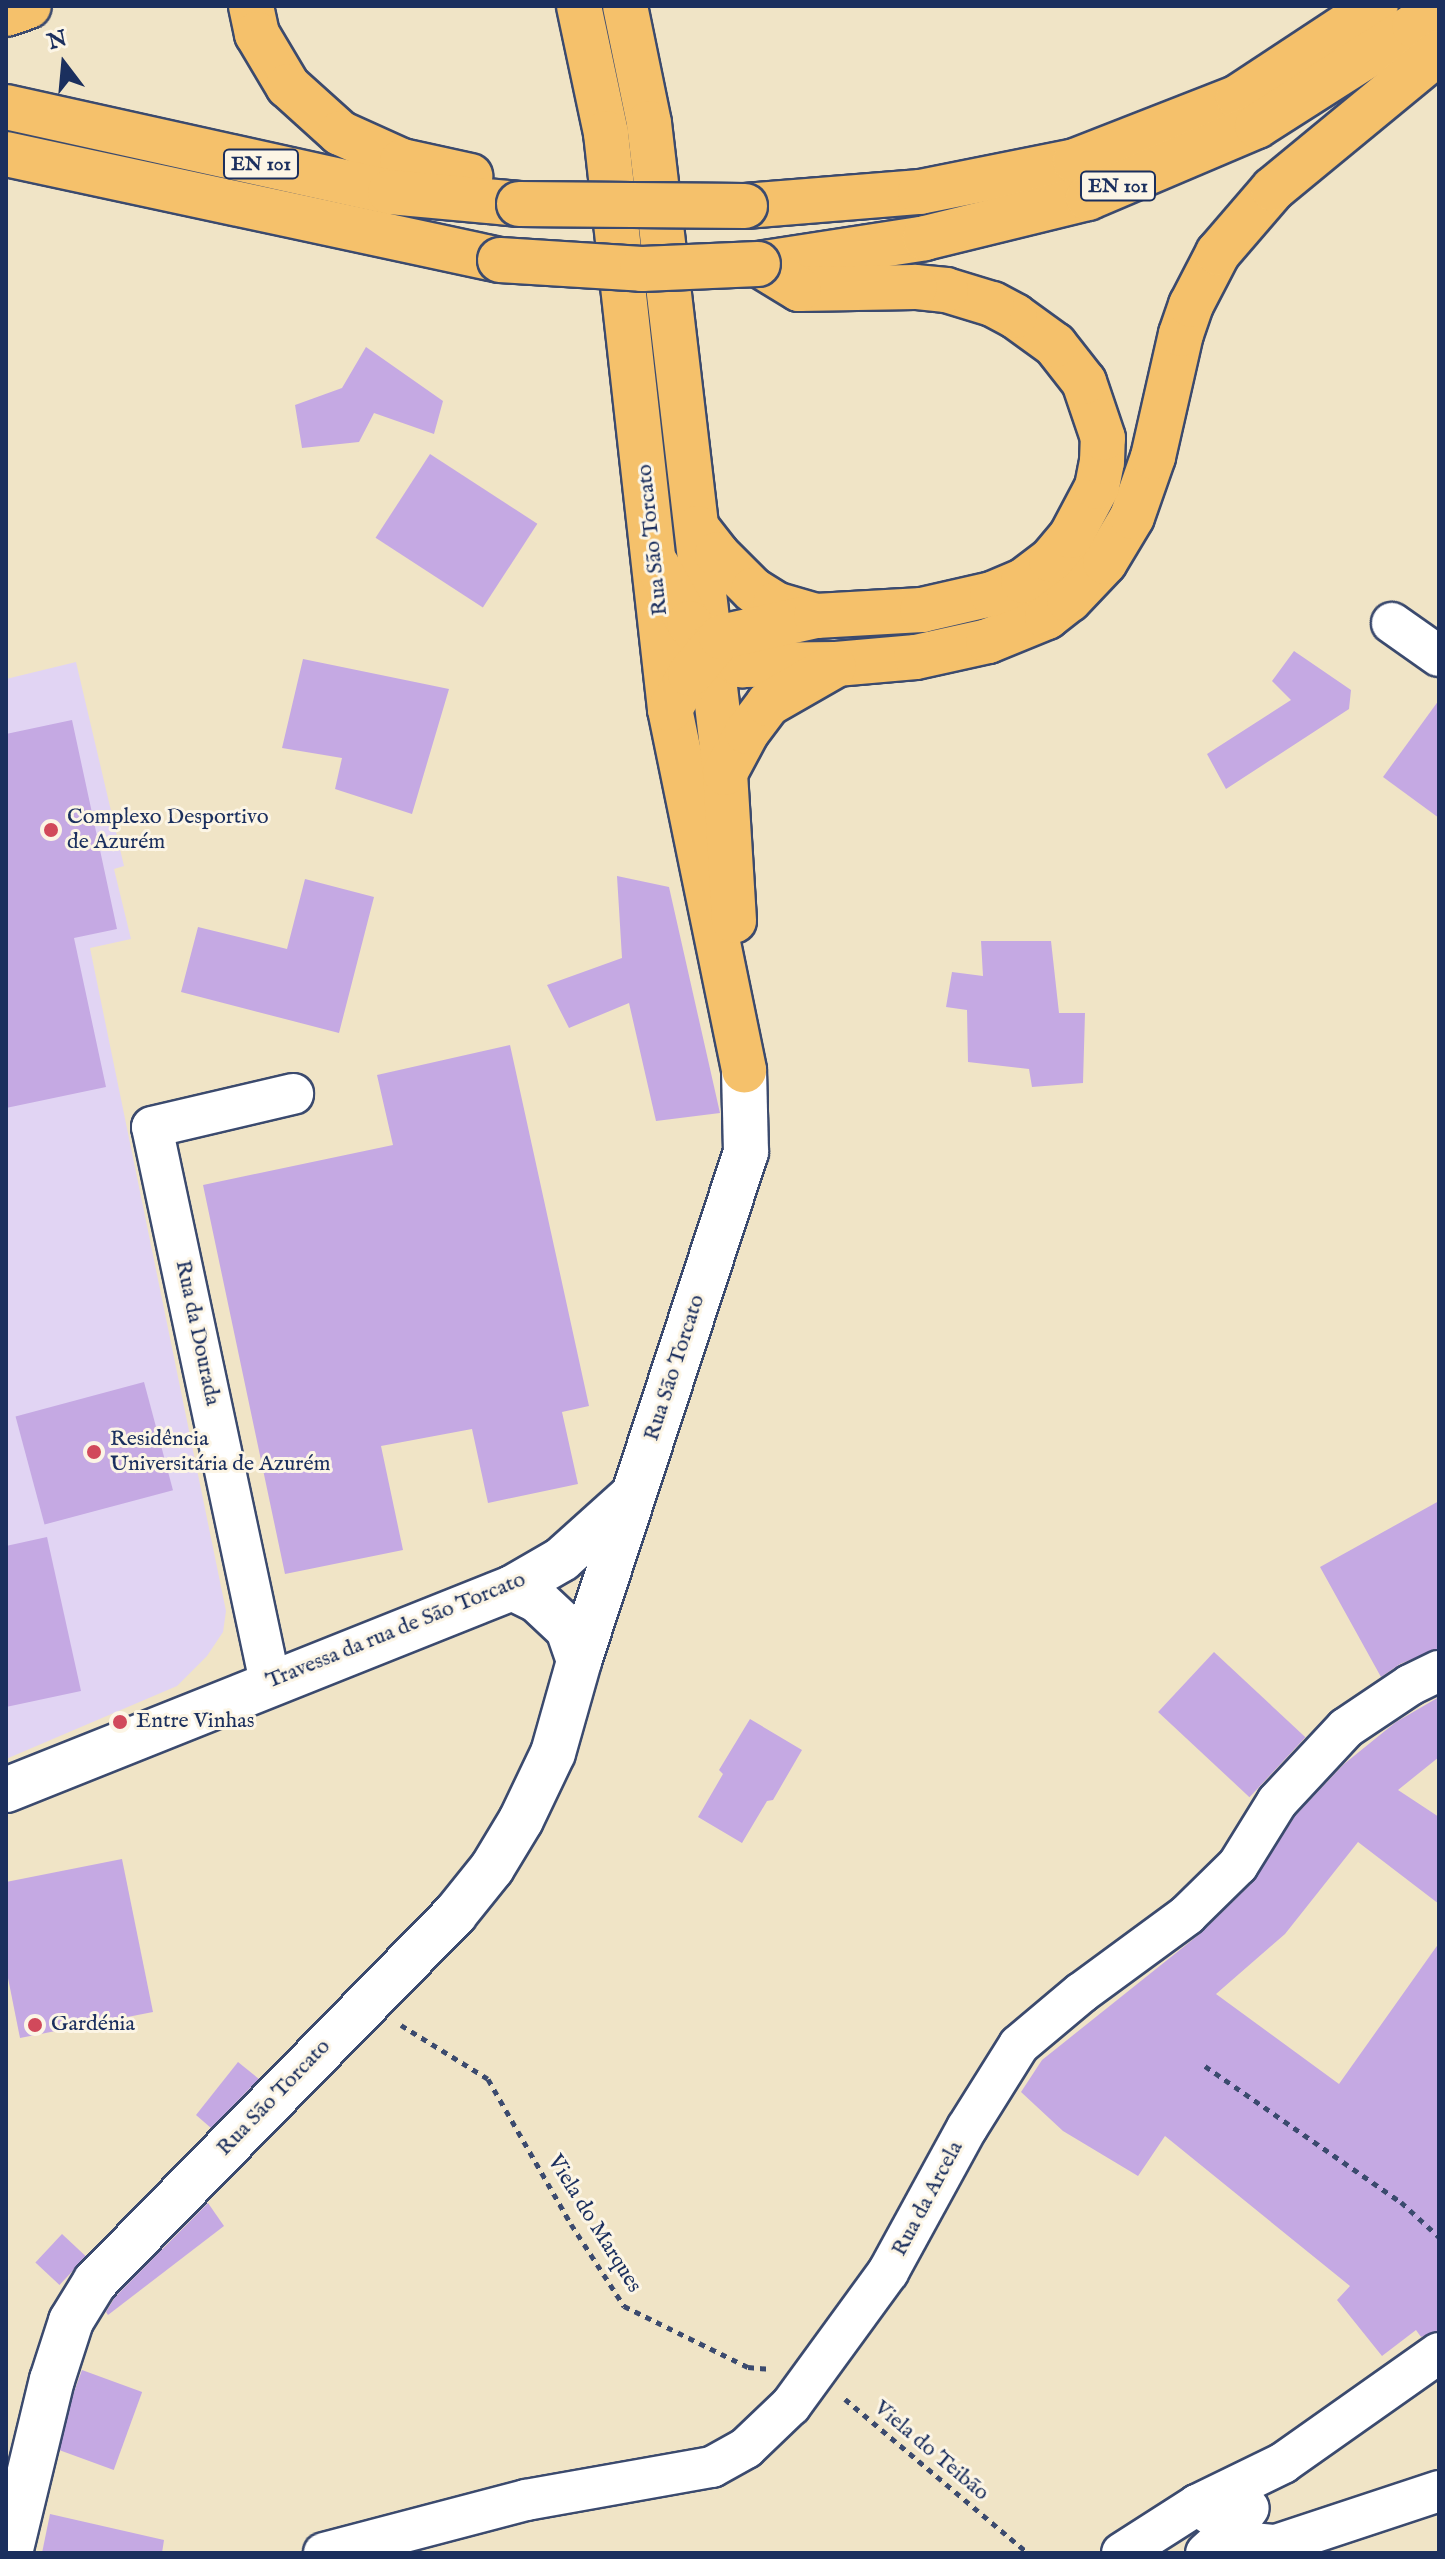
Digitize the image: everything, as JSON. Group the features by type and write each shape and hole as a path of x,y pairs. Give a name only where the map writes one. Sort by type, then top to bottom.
{"main road":[{"path":"6,14 29,6"},
{"path":"251,6 257,34 288,86 340,133 402,161 500,183 519,204"},
{"name":"Rua São Torcato","path":"579,6 606,133 657,565 670,709 744,1071"},
{"name":"Rua São Torcato","path":"625,6 649,123 725,773 744,1071"},
{"name":"EN 101","path":"6,107 390,192 519,204 745,206 920,192 1075,161 1238,97 1376,6"},
{"name":"EN 101","path":"6,154 500,260 642,269 758,264 925,238 1088,198 1257,126 1414,26 1438,6"},
{"path":"657,565 689,623 709,647 742,665 836,664 916,657 988,641 1047,617 1087,583 1105,562 1132,517 1153,457 1181,334 1191,305 1218,253 1283,180 1439,52"},
{"path":"670,709 709,647 721,637 816,616 922,610 992,594 1023,581 1051,560 1086,511 1097,487 1103,438 1096,412 1071,361 1015,316 992,304 946,290 915,287 799,289 758,264"},
{"path":"697,528 717,554 753,590 775,604 816,616"},
{"path":"725,773 747,732 768,704 836,664"}],"street":[{"path":"1392,623 1439,656"},
{"name":"Rua São Torcato","path":"10,2553 52,2380 71,2321 95,2282 455,1914 492,1868 521,1820 553,1753 579,1661 746,1152 744,1071"},
{"name":"Rua da Dourada","path":"270,1682 152,1127 293,1094"},
{"name":"Travessa da rua de São Torcato","path":"6,1790 270,1682 512,1588 562,1559 634,1494"},
{"path":"512,1588 537,1600 568,1629 579,1661"},
{"name":"Rua da Arcela","path":"324,2553 526,2500 712,2467 746,2448 791,2405 888,2272 967,2128 1019,2045 1081,1993 1187,1915 1238,1865 1277,1802 1346,1728 1410,1685 1439,1671"},
{"path":"1122,2553 1197,2505 1283,2463 1439,2353"},
{"path":"1220,2541 1283,2463"},
{"path":"1220,2541 1276,2545 1439,2491"},
{"path":"1197,2505 1220,2541"}],"path":[{"name":"Viela do Marques","path":"394,2021 488,2079 571,2224 624,2306 748,2367 814,2373"},
{"path":"1205,2066 1401,2202 1439,2237"},
{"name":"Viela do Teibão","path":"814,2373 1028,2553"}],"shaded area":[{"path":"76,662 124,866 114,869 131,939 90,948 226,1611 223,1632 207,1656 177,1686 6,1759 6,679"}],"building":[{"path":"366,347 443,401 434,434 374,413 359,442 302,448 295,405 342,388"},
{"path":"430,454 537,524 483,608 376,538"},
{"path":"1294,651 1351,690 1349,709 1226,789 1207,754 1291,700 1272,681"},
{"path":"303,659 449,689 412,814 335,789 342,758 282,748"},
{"path":"1439,700 1439,818 1383,777"},
{"name":"Complexo Desportivo de Azurém","path":"72,720 117,929 74,938 106,1087 6,1108 6,734"},
{"path":"617,876 669,887 720,1113 656,1121 629,1003 569,1028 547,985 622,958"},
{"path":"305,879 374,897 339,1033 181,992 198,927 287,949"},
{"path":"981,941 1051,941 1059,1013 1085,1013 1083,1083 1032,1087 1029,1069 968,1062 967,1010 946,1007 952,972 983,976"},
{"path":"510,1045 589,1406 562,1412 578,1484 488,1503 472,1429 381,1446 403,1550 285,1574 203,1185 393,1145 377,1075"},
{"name":"Residência Universitária de Azurém","path":"144,1382 173,1490 45,1525 16,1416"},
{"path":"1439,1501 1439,1648 1400,1664 1381,1677 1320,1567"},
{"path":"47,1537 81,1691 6,1707 6,1546"},
{"path":"1214,1652 1305,1737 1249,1797 1158,1712"},
{"path":"1439,1697 1439,1757 1398,1790 1439,1817 1439,1904 1358,1842 1285,1934 1216,1994 1339,2084 1439,1943 1439,2330 1421,2337 1416,2330 1382,2356 1337,2300 1350,2286 1165,2136 1138,2176 1063,2131 1021,2092 1042,2060 1201,1933 1254,1881 1295,1816 1344,1764 1396,1722"},
{"path":"750,1719 802,1750 773,1800 767,1801 742,1843 698,1817 723,1774 719,1770"},
{"path":"122,1859 153,2012 20,2038 6,1968 6,1882"},
{"path":"238,2062 259,2079 211,2128 196,2115"},
{"path":"208,2203 224,2226 108,2315 106,2312 115,2297"},
{"path":"62,2234 86,2257 60,2285 35,2263"},
{"path":"82,2370 142,2392 114,2470 54,2448"},
{"path":"50,2514 164,2540 162,2553 42,2553"}],"place":[{"name":"Complexo Desportivo de Azurém","path":"51,830"},
{"name":"Residência Universitária de Azurém","path":"94,1452"},
{"name":"Entre Vinhas","path":"120,1722"},
{"name":"Gardénia","path":"35,2025"}]}
